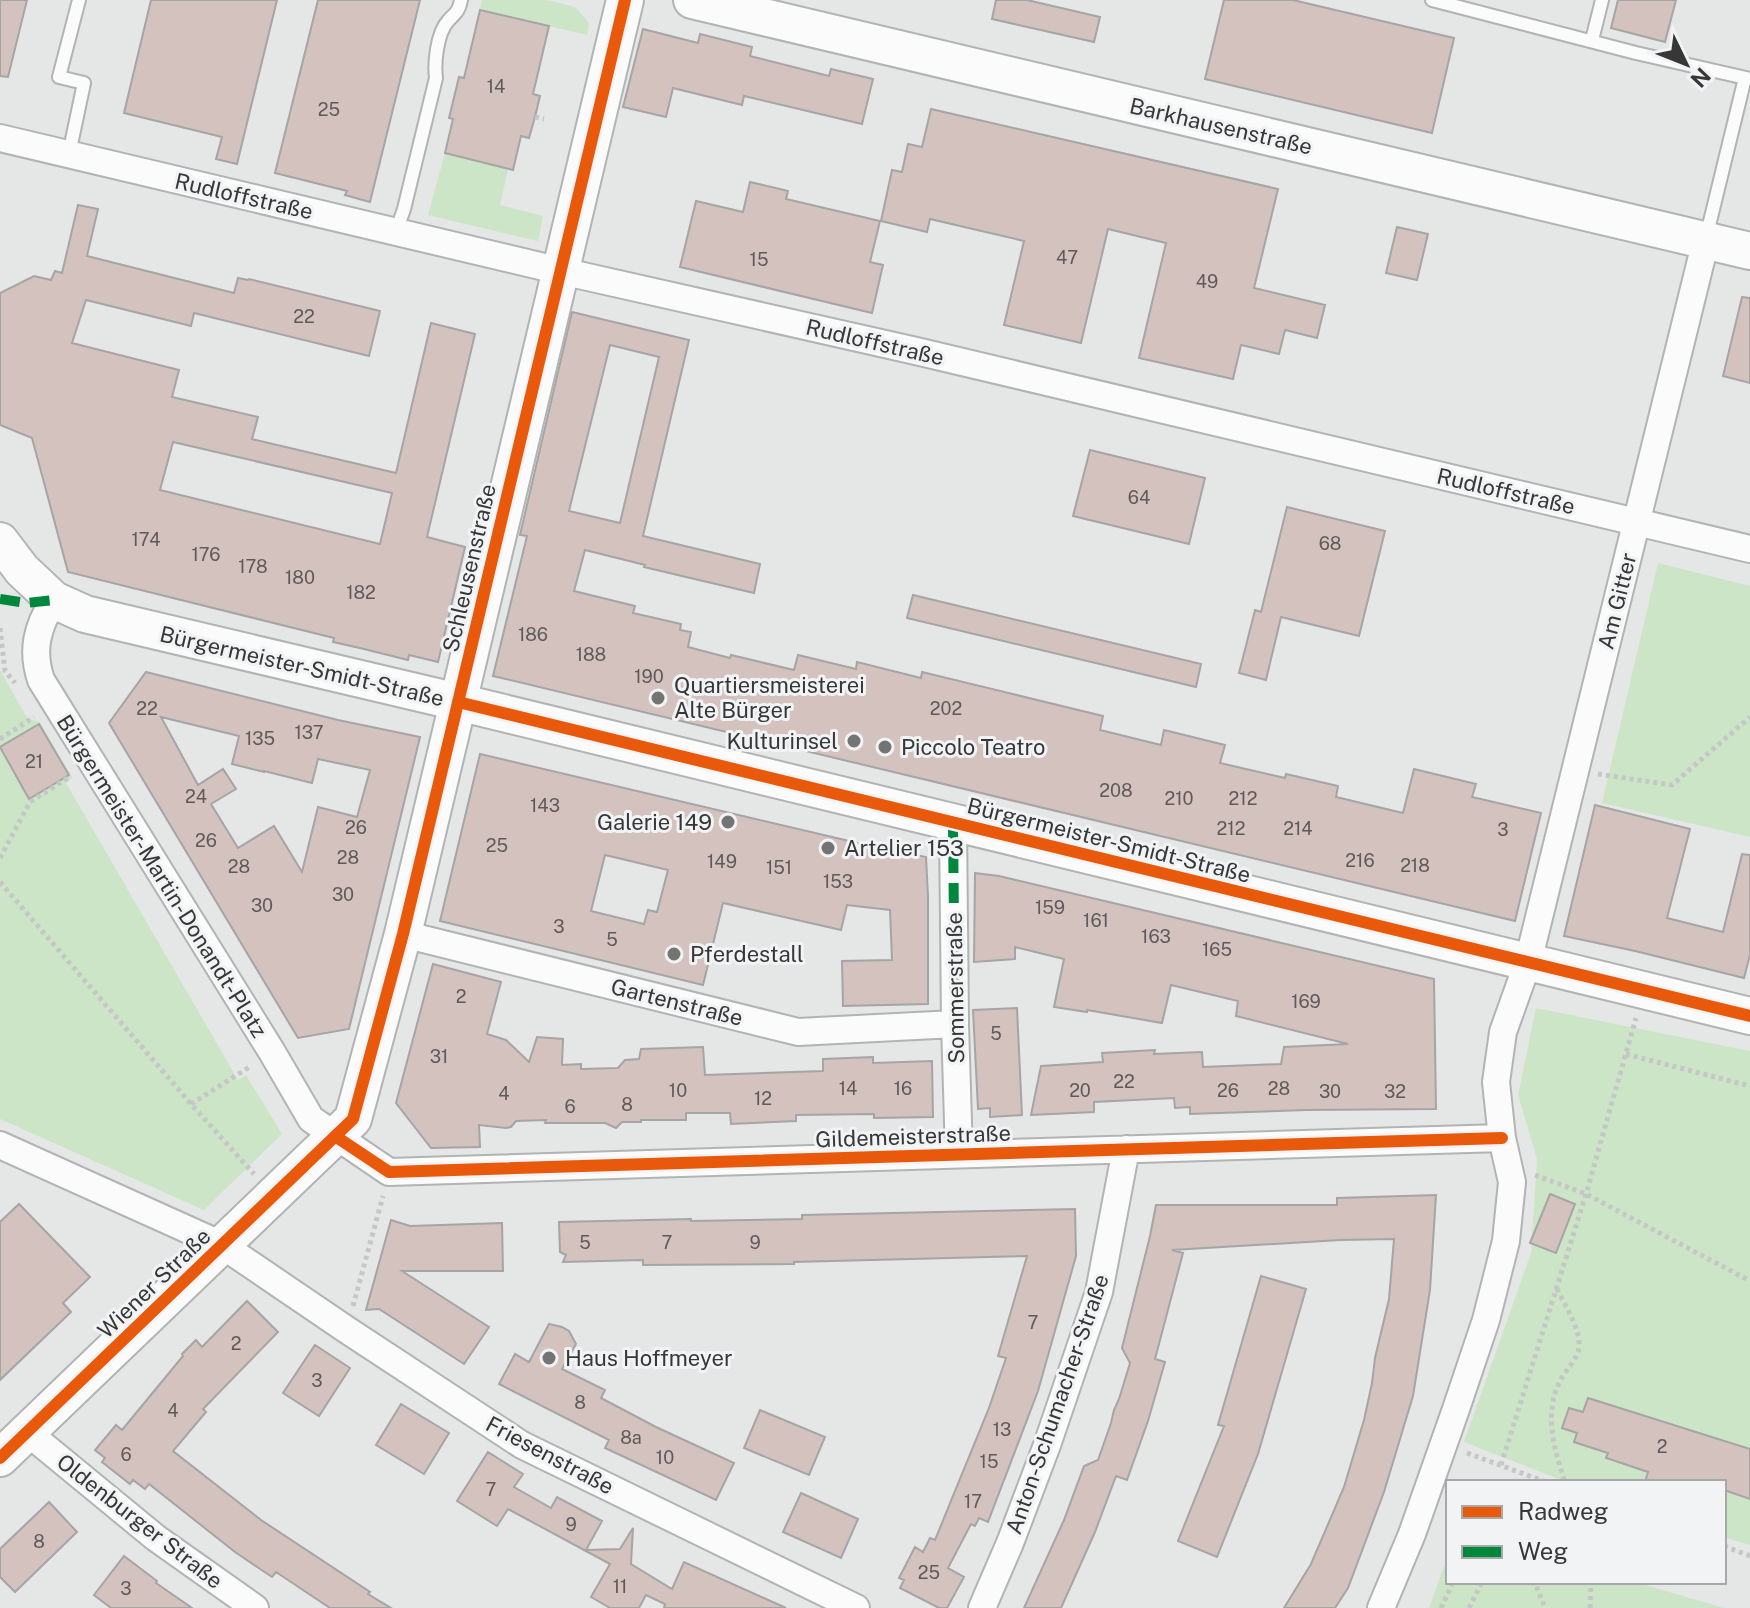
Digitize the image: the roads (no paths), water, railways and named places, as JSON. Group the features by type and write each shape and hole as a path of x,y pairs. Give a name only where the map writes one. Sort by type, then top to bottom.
{"street":[{"name":"Schleusenstraße","path":"335,1136 353,1119 403,934 625,0"},
{"name":"Barkhausenstraße","path":"707,2 1750,251"},
{"name":"Rudloffstraße","path":"0,138 1750,549"},
{"name":"Am Gitter","path":"1381,1608 1412,1534 1486,1320 1506,1241 1512,1182 1502,1138 1496,1082 1503,1032 1528,962 1706,240"},
{"name":"Bürgermeister-Smidt-Straße","path":"0,541 22,570 54,600 85,614 1750,1016"},
{"name":"Bürgermeister-Martin-Donandt-Platz","path":"54,600 41,621 37,641 37,667 41,680 311,1119 335,1136"},
{"name":"Sommerstraße","path":"953,823 959,1154"},
{"name":"Gartenstraße","path":"403,934 798,1032 955,1024"},
{"name":"Gildemeisterstraße","path":"335,1136 389,1172 1502,1138"},
{"name":"Wiener Straße","path":"0,1458 335,1136"},
{"path":"0,1145 222,1245"},
{"name":"Anton-Schumacher-Straße","path":"982,1608 1047,1445 1099,1292 1126,1149"},
{"name":"Friesenstraße","path":"222,1245 522,1445 856,1608"},
{"name":"Oldenburger Straße","path":"27,1432 156,1538 255,1608"}],"lane":[{"path":"69,154 84,83 59,77 79,0"},
{"path":"396,232 436,78 434,62 445,24 459,11 461,0"},
{"path":"1432,0 1636,53 1748,78 1706,240"},
{"path":"1592,40 1602,0"}],"place":[{"name":"Quartiersmeisterei Alte Bürger","path":"658,698"},
{"name":"Kulturinsel","path":"854,741"},
{"name":"Piccolo Teatro","path":"885,747"},
{"name":"Galerie 149","path":"728,822"},
{"name":"Artelier 153","path":"828,848"},
{"name":"Pferdestall","path":"674,954"},
{"name":"Haus Hoffmeyer","path":"549,1358"}]}
